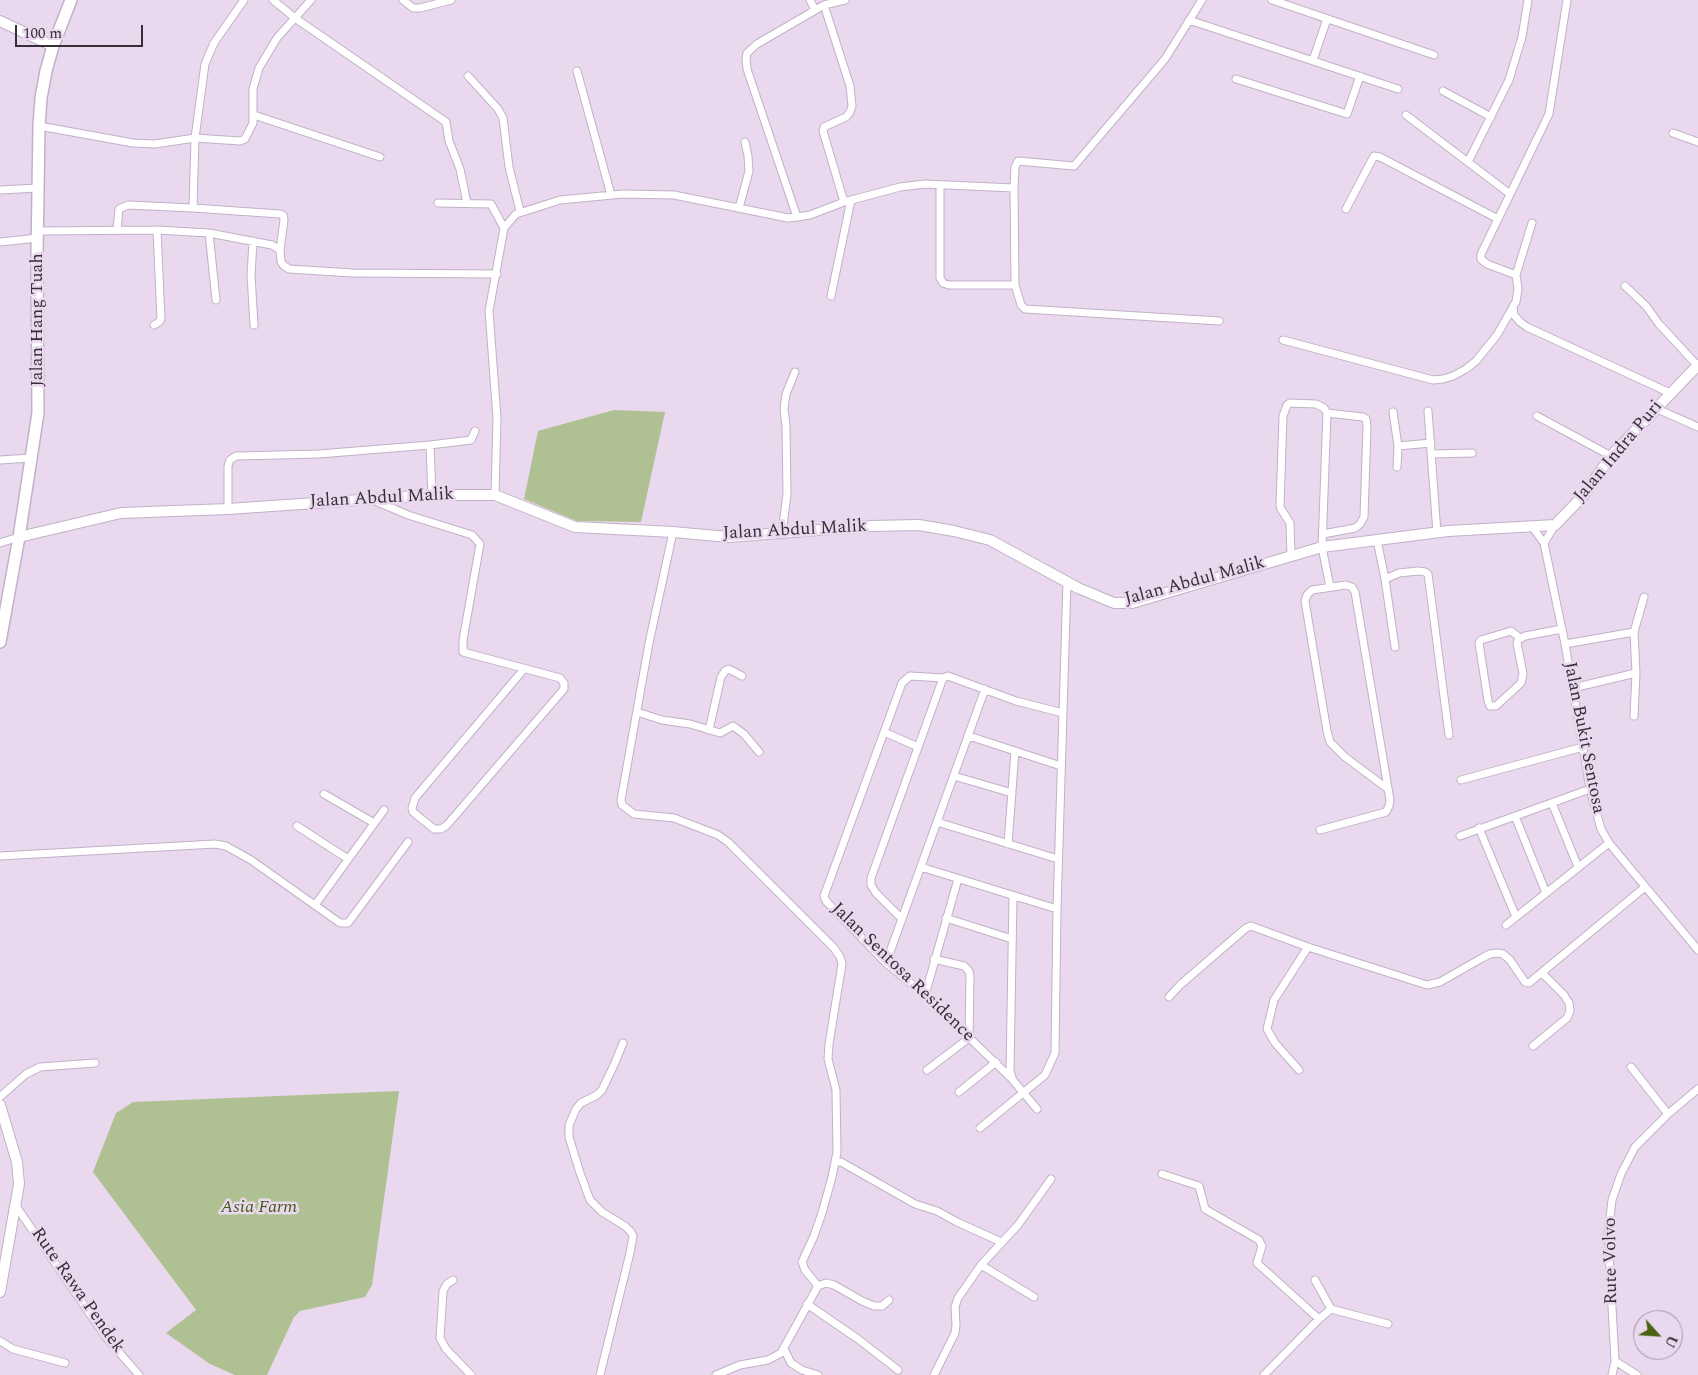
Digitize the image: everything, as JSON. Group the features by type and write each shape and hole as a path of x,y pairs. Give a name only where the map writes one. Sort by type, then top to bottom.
{"main road":[{"name":"Jalan Hang Tuah","path":"0,642 5,595 19,537 38,413 39,126 46,71 53,46 71,0"}],"street":[{"path":"193,208 195,138 205,64 214,43 244,0"},
{"path":"273,0 295,18 446,122 449,140 460,169 466,203"},
{"path":"39,126 133,143 155,144 195,138 240,141 251,130 254,115 252,104 254,89 260,68 273,44 311,0"},
{"path":"403,0 412,8 420,8 451,0"},
{"path":"810,0 815,10"},
{"path":"797,217 747,69 747,53 757,44 815,10 846,0"},
{"path":"1202,0 1165,59 1074,166 1018,161 1015,167 1014,188 1015,285 1021,305 1025,309 1220,322"},
{"path":"1272,0 1434,55"},
{"path":"1468,162 1510,80 1522,37 1528,0"},
{"path":"1516,275 1487,264 1482,259 1481,254 1549,114 1567,0"},
{"path":"824,6 850,86 852,106 846,117 824,127 822,131 848,201 832,296"},
{"path":"1313,60 1327,19"},
{"path":"1189,20 1398,89"},
{"path":"0,21 53,46"},
{"path":"577,71 611,195"},
{"path":"468,76 498,109 502,118 509,167 520,212"},
{"path":"1236,79 1347,114 1360,76"},
{"path":"1443,92 1491,117"},
{"path":"254,115 380,157"},
{"path":"1406,115 1510,194"},
{"path":"1674,133 1698,142"},
{"path":"739,208 749,172 745,142"},
{"path":"1346,209 1374,156 1380,157 1498,219"},
{"path":"495,495 497,418 489,311 504,228 520,212 560,200 611,195 674,195 788,218 810,215 848,201 900,187 924,184 1014,188"},
{"path":"940,185 940,278 942,283 949,286 1015,285"},
{"path":"0,190 38,188"},
{"path":"438,203 491,204 504,228"},
{"path":"117,230 118,212 122,207 128,205 283,215 281,261 289,269 352,273 497,274"},
{"path":"1283,340 1433,380 1453,376 1466,370 1476,361 1497,335 1516,302 1518,288 1516,275 1532,223"},
{"path":"0,242 38,234 157,230 209,233 272,245 280,250"},
{"path":"154,325 160,322 161,319 157,230"},
{"path":"209,233 216,300"},
{"path":"253,241 250,275 254,325"},
{"path":"1625,286 1646,306 1659,324 1698,365"},
{"path":"1513,306 1514,315 1527,327 1670,393"},
{"name":"Jalan Indra Puri","path":"1544,543 1555,525 1582,496 1611,456 1698,365"},
{"path":"782,534 786,494 786,426 784,409 786,394 795,372"},
{"path":"1291,556 1290,523 1280,506 1283,416 1287,405 1290,403 1316,404 1324,408 1327,413 1322,547 1330,587"},
{"path":"1655,408 1698,427"},
{"path":"1428,411 1437,533"},
{"path":"1393,412 1398,446 1397,467"},
{"path":"1323,534 1355,528 1364,517 1367,427 1366,419 1363,417 1327,413"},
{"path":"1537,416 1611,456"},
{"path":"228,509 228,466 230,460 236,456 319,454 430,445 471,440 474,431"},
{"path":"1398,446 1431,443"},
{"path":"430,445 432,495"},
{"path":"1432,454 1472,453"},
{"path":"0,460 32,458"},
{"name":"Jalan Abdul Malik","path":"19,537 121,513 228,509 432,495 495,495 575,527 728,537 919,525 990,540 1078,588 1114,603 1132,603 1322,547 1437,533 1533,528 1555,525"},
{"path":"372,500 408,515 477,539 480,544 462,650 465,654 560,678 564,682 564,689 447,825 440,829 434,828 413,812 412,808 415,798 524,669"},
{"name":"Jalan Bukit Sentosa","path":"1533,528 1544,543 1565,644 1590,789 1598,818 1609,842 1698,950"},
{"path":"673,532 649,644 621,800 622,805 634,814 674,818 718,835 728,842 834,948 840,957 842,972 828,1059 836,1090 835,1162 822,1213 802,1262 805,1270 818,1286"},
{"path":"0,543 19,537"},
{"path":"1377,540 1395,646"},
{"path":"1385,579 1399,573 1418,571 1428,574 1449,735"},
{"path":"980,1128 1045,1075 1055,1053 1058,859 1067,582"},
{"path":"1320,830 1386,812 1390,800 1355,592 1352,587 1346,585 1312,590 1307,595 1305,601 1330,742 1335,749 1388,790"},
{"path":"1634,716 1636,673 1634,632 1644,597"},
{"path":"1520,638 1517,644 1523,674 1521,684 1496,706 1490,706 1478,643 1481,640 1511,631 1520,638 1562,629"},
{"path":"1565,644 1634,632"},
{"path":"709,730 721,677 729,669 742,676"},
{"path":"1573,688 1636,673"},
{"name":"Jalan Sentosa Residence","path":"1037,1110 996,1062 925,996 886,963 826,901 824,896 902,683 910,676 943,678 948,676 985,688 1016,701 1063,713"},
{"path":"902,919 876,893 871,878 943,678"},
{"path":"886,963 985,688"},
{"path":"637,712 662,720 690,724 720,733 733,726 737,727 759,752"},
{"path":"884,732 918,747"},
{"path":"969,736 1061,766"},
{"path":"1461,780 1583,747"},
{"path":"1008,844 1015,751"},
{"path":"954,776 1012,793"},
{"path":"1460,836 1590,789"},
{"path":"324,794 374,823"},
{"path":"1552,803 1578,867"},
{"path":"315,905 384,810"},
{"path":"1515,816 1546,893"},
{"path":"938,822 1058,859"},
{"path":"297,826 348,859"},
{"path":"1479,828 1516,917"},
{"path":"0,856 215,844 226,846 251,860 340,923 348,923 408,842"},
{"path":"1506,925 1609,842"},
{"path":"921,867 1057,909"},
{"path":"925,996 934,958 958,879"},
{"path":"1169,997 1180,985 1246,928 1256,926 1308,947 1427,984 1440,982 1490,954 1503,954 1510,960 1527,983 1531,982 1645,887"},
{"path":"1012,1079 1010,1070 1013,896"},
{"path":"946,918 1012,940"},
{"path":"1299,1070 1275,1043 1267,1029 1274,1000 1308,947"},
{"path":"928,1070 969,1038 969,971 964,966 934,958"},
{"path":"1533,1046 1567,1018 1570,1012 1569,1002 1564,995 1542,973"},
{"path":"600,1375 633,1236 625,1226 602,1212 590,1200 569,1137 569,1125 576,1109 581,1103 597,1095 602,1090 623,1043"},
{"path":"959,1092 996,1062"},
{"path":"0,1096 26,1074 40,1067 95,1064"},
{"path":"1630,1068 1668,1114"},
{"name":"Rute Volvo","path":"1612,1375 1615,1361 1608,1234 1612,1200 1621,1174 1635,1147 1668,1114 1698,1089"},
{"path":"0,1105 17,1162 19,1184 0,1292"},
{"path":"835,1162 841,1162 915,1204 938,1211 1001,1242"},
{"path":"1162,1174 1199,1186 1205,1209 1260,1240 1262,1246 1257,1263 1319,1319"},
{"path":"934,1375 955,1333 955,1307 958,1298 981,1265 1018,1225 1051,1179"},
{"name":"Rute Rawa Pendek","path":"16,1206 105,1336 139,1375"},
{"path":"981,1265 1034,1296"},
{"path":"453,1280 447,1284 443,1291 440,1338 446,1348 471,1375"},
{"path":"1316,1280 1332,1309 1388,1324"},
{"path":"716,1375 740,1365 768,1360 784,1349 818,1286 826,1282 874,1306 882,1306 889,1300"},
{"path":"807,1304 858,1339 898,1370"},
{"path":"1264,1375 1319,1319 1332,1309"},
{"path":"0,1341 13,1349 65,1363"},
{"path":"784,1349 791,1363 802,1370 818,1375"},
{"path":"1615,1361 1637,1375"}],"green space":[{"path":"614,410 665,412 641,522 577,521 524,499 538,431"},
{"name":"Asia Farm","path":"399,1091 372,1285 365,1297 300,1311 294,1317 267,1375 235,1375 210,1364 166,1333 196,1310 93,1172 116,1113 133,1102"}]}
